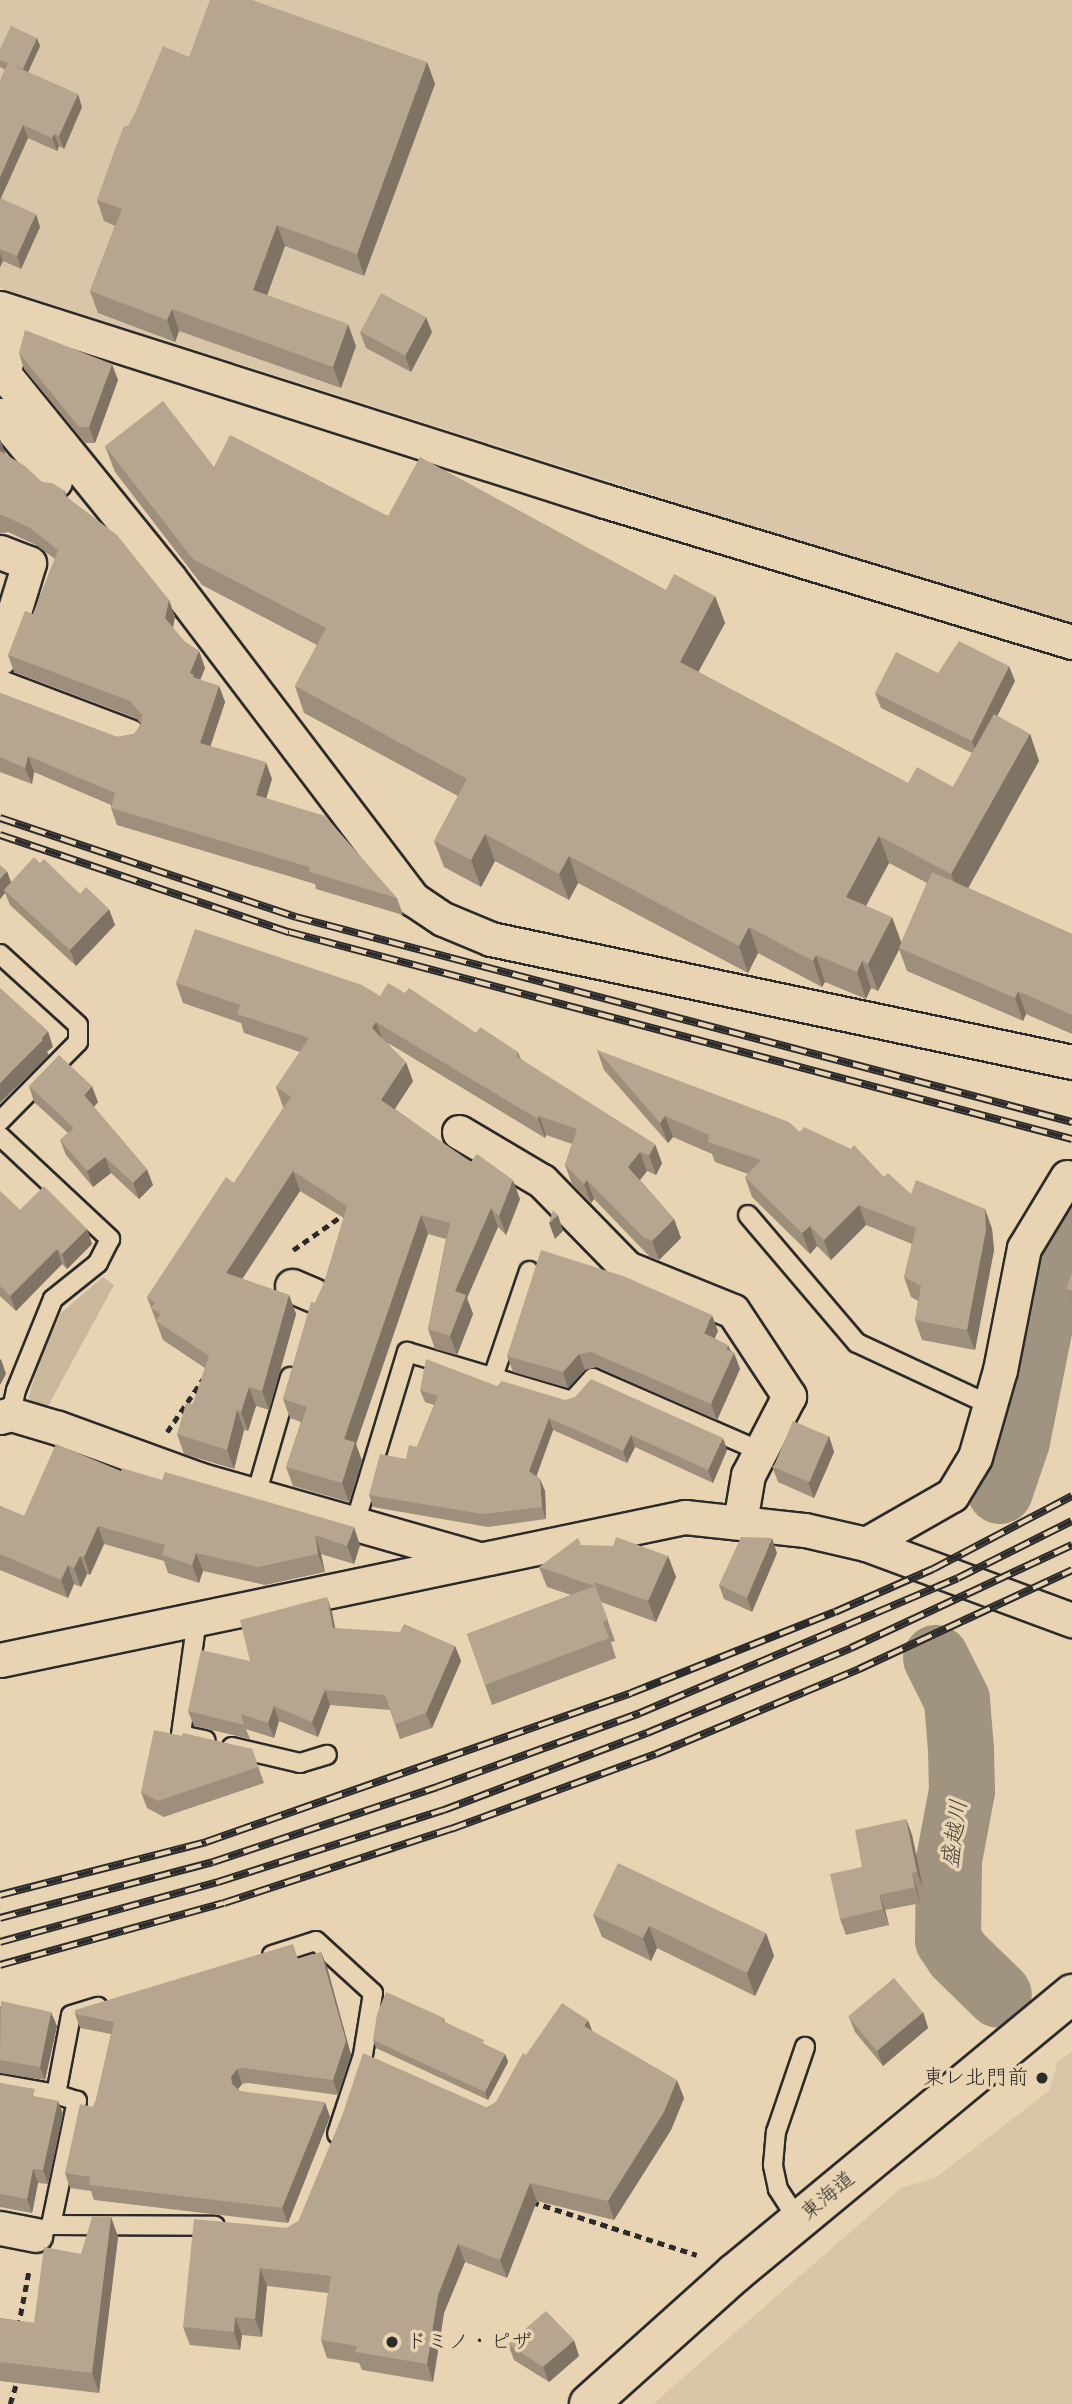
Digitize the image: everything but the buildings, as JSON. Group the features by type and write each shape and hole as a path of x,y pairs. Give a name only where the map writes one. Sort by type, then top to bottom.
{"highway":[{"name":"東海道","path":"589,2404 734,2273 1072,1994"}],"street":[{"path":"1072,642 605,501 10,312 1,371 170,579 413,898 443,919 491,939 1072,1062"},
{"path":"0,415 55,481"},
{"path":"0,552 29,564 0,658"},
{"path":"0,687 129,736"},
{"path":"459,1132 542,1181 627,1268 733,1311 789,1395 748,1475 740,1522"},
{"path":"866,1544 952,1495 975,1457 990,1405 1024,1248 1067,1177"},
{"path":"5,1416 256,1495 481,1560"},
{"path":"0,1660 685,1517 805,1530 866,1544 1072,1619"},
{"path":"0,2228 43,2230"}],"lane":[{"path":"0,954 78,1026 78,1042 0,1121"},
{"path":"0,1136 110,1238 98,1263 53,1299 5,1416"},
{"path":"748,1215 857,1343 990,1405"},
{"path":"493,1377 529,1271"},
{"path":"355,1523 407,1352 572,1401 593,1378 761,1451"},
{"path":"256,1495 294,1362"},
{"path":"197,1619 181,1735 300,1763 327,1755"},
{"path":"251,1961 316,1941 373,1993 369,2057 339,2106 329,2154"},
{"path":"56,2094 71,2015 110,2004"},
{"path":"798,2220 778,2189 773,2165 776,2132 805,2047"},
{"path":"0,2084 56,2094 78,2101 43,2230 236,2228"}],"path":[{"path":"531,2202 697,2255"},
{"path":"18,2340 43,2230"},
{"path":"10,2404 18,2379 18,2366"}],"shaded area":[{"path":"0,0 1072,0 1072,628 0,288"},
{"path":"103,1277 114,1285 48,1406 28,1400 39,1361 61,1313"},
{"path":"1072,2051 1072,2404 653,2404 901,2188 935,2178 1049,2091 1058,2061"}],"waterway":[{"name":"盛越川","path":"1000,1491 1017,1441 1053,1261 1059,1249 1072,1239"},
{"name":"盛越川","path":"936,1658 957,1700 961,1750 962,1791 949,1860 948,1940 958,1955 999,1995"}],"railway":[{"path":"0,818 296,917 1072,1122"},
{"path":"0,835 289,932 1072,1139"},
{"path":"0,1895 206,1842 631,1693 835,1612 933,1569 1072,1496"},
{"path":"0,1918 213,1862 437,1787 640,1713 958,1578 1072,1521"},
{"path":"0,1942 218,1882 444,1810 647,1733 851,1648 1072,1545"},
{"path":"0,1965 224,1903 451,1829 656,1754 859,1669 1072,1570"}],"place":[{"name":"東レ北門前","path":"1042,2078"},
{"name":"ドミノ・ピザ","path":"392,2342"}]}
